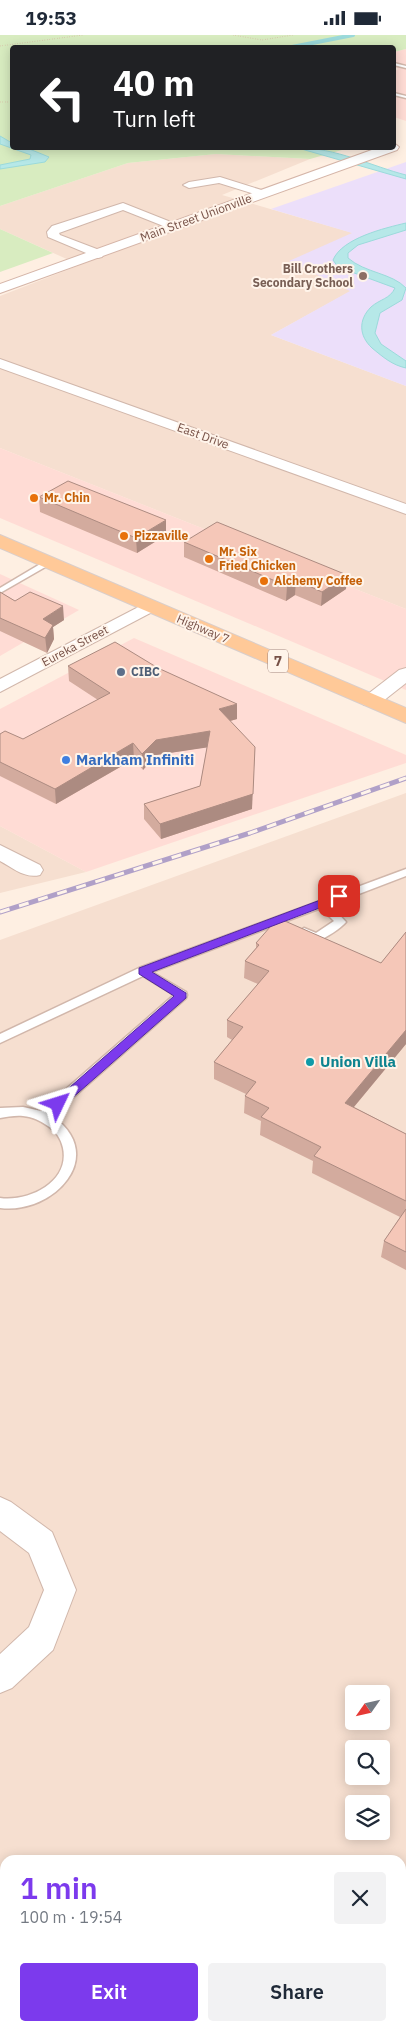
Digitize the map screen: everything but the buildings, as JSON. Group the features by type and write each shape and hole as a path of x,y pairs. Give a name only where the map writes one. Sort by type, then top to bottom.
{"main road":[{"name":"Main Street Unionville","path":"0,289 385,150"},
{"name":"Highway 7","path":"0,541 406,716"}],"street":[{"path":"189,185 220,179 264,194"},
{"path":"98,254 54,237 53,232 56,229 123,206 176,226"},
{"name":"East Drive","path":"0,363 406,509"},
{"name":"Eureka Street","path":"0,686 150,607"},
{"path":"371,701 406,674"},
{"path":"0,852 32,870"},
{"path":"0,1511 41,1543 60,1591 41,1638 0,1677"}],"lane":[{"path":"396,62 400,60"},
{"path":"0,591 50,562"},
{"path":"0,1039 143,971 406,872"},
{"path":"271,922 317,937 341,922 322,903"},
{"path":"44,1116 182,995 143,971"},
{"path":"0,1113 27,1112 44,1116 58,1125 68,1137 71,1152 69,1167 60,1182 44,1195 26,1202 0,1203"}],"path":[{"path":"0,46 83,35"},
{"path":"233,35 262,40 293,35"}],"shaded area":[{"path":"406,49 406,121 396,118 396,70 399,69 396,68 396,52"},
{"path":"216,154 310,159 222,195 353,233 351,291 271,335 406,386 406,609 0,448 0,296 80,265 0,229 0,206 128,163"},
{"name":"Bill Crothers Secondary School","path":"406,162 406,386 271,335 350,291 289,261 352,233 271,209"},
{"path":"0,448 406,609 406,690 0,518"},
{"path":"0,574 79,610 0,656"},
{"path":"134,638 406,755 406,763 86,872 0,826 0,709"},
{"path":"406,793 406,1855 0,1855 0,940"},
{"path":"0,826 86,872 0,893"}],"green space":[{"path":"0,35 406,35 406,49 396,52 396,45 10,45 10,150 342,150 310,159 216,154 128,163 0,206"},
{"path":"0,229 53,253 0,272"}],"water":[{"path":"0,136 10,142 10,148 0,144"},
{"path":"17,150 32,150 49,157 45,162 0,169 0,165 30,159 31,155"},
{"path":"305,150 319,150 340,154 406,175 406,179"},
{"path":"406,223 406,230 358,245 348,253 348,258 362,267 393,279 406,288 402,300 380,313 375,333 381,344 406,361 406,368 392,363 372,348 365,338 362,328 364,317 371,307 388,297 395,288 338,267 333,260 338,252 355,240 376,231"}],"waterway":[{"path":"302,45 353,35"}],"railway":[{"path":"0,912 250,833 406,778"}],"place":[{"name":"Bill Crothers Secondary School","path":"363,276"},
{"name":"Mr. Chin","path":"34,498"},
{"name":"Pizzaville","path":"124,536"},
{"name":"Mr. Six Fried Chicken","path":"209,559"},
{"name":"Alchemy Coffee","path":"264,581"},
{"name":"CIBC","path":"121,672"},
{"name":"Markham Infiniti","path":"66,760"},
{"name":"Union Villa","path":"310,1062"}],"route":[{"path":"58,1104 182,995 143,971 339,896"}]}
